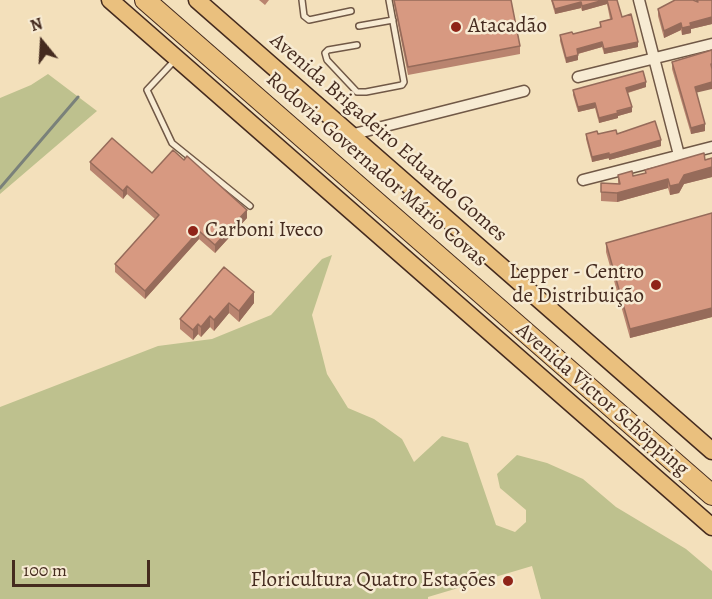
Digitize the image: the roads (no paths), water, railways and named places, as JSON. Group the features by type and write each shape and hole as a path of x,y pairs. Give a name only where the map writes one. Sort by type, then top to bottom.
{"highway":[{"name":"Rodovia Governador Mário Covas","path":"156,2 712,477"},
{"name":"Rodovia Governador Mário Covas","path":"156,2 712,495"}],"main road":[{"name":"Avenida Victor Schöpping","path":"110,0 712,527"},
{"name":"Avenida Brigadeiro Eduardo Gomes","path":"197,0 712,451"}],"street":[{"path":"639,0 679,155"},
{"path":"578,78 712,44"},
{"path":"350,135 524,91"},
{"path":"583,180 712,147"}],"lane":[{"path":"302,0 304,16 309,20 351,11"},
{"path":"357,45 328,50 325,57 357,92 402,85 404,82 389,0"},
{"path":"356,27 393,20"},
{"path":"176,58 147,90 172,143 250,206"}],"waterway":[{"path":"0,188 78,97"}],"place":[{"name":"Atacadão","path":"456,27"},
{"name":"Carboni Iveco","path":"193,231"},
{"name":"Lepper - Centro de Distribuição","path":"656,285"},
{"name":"Floricultura Quatro Estações","path":"508,581"}]}
